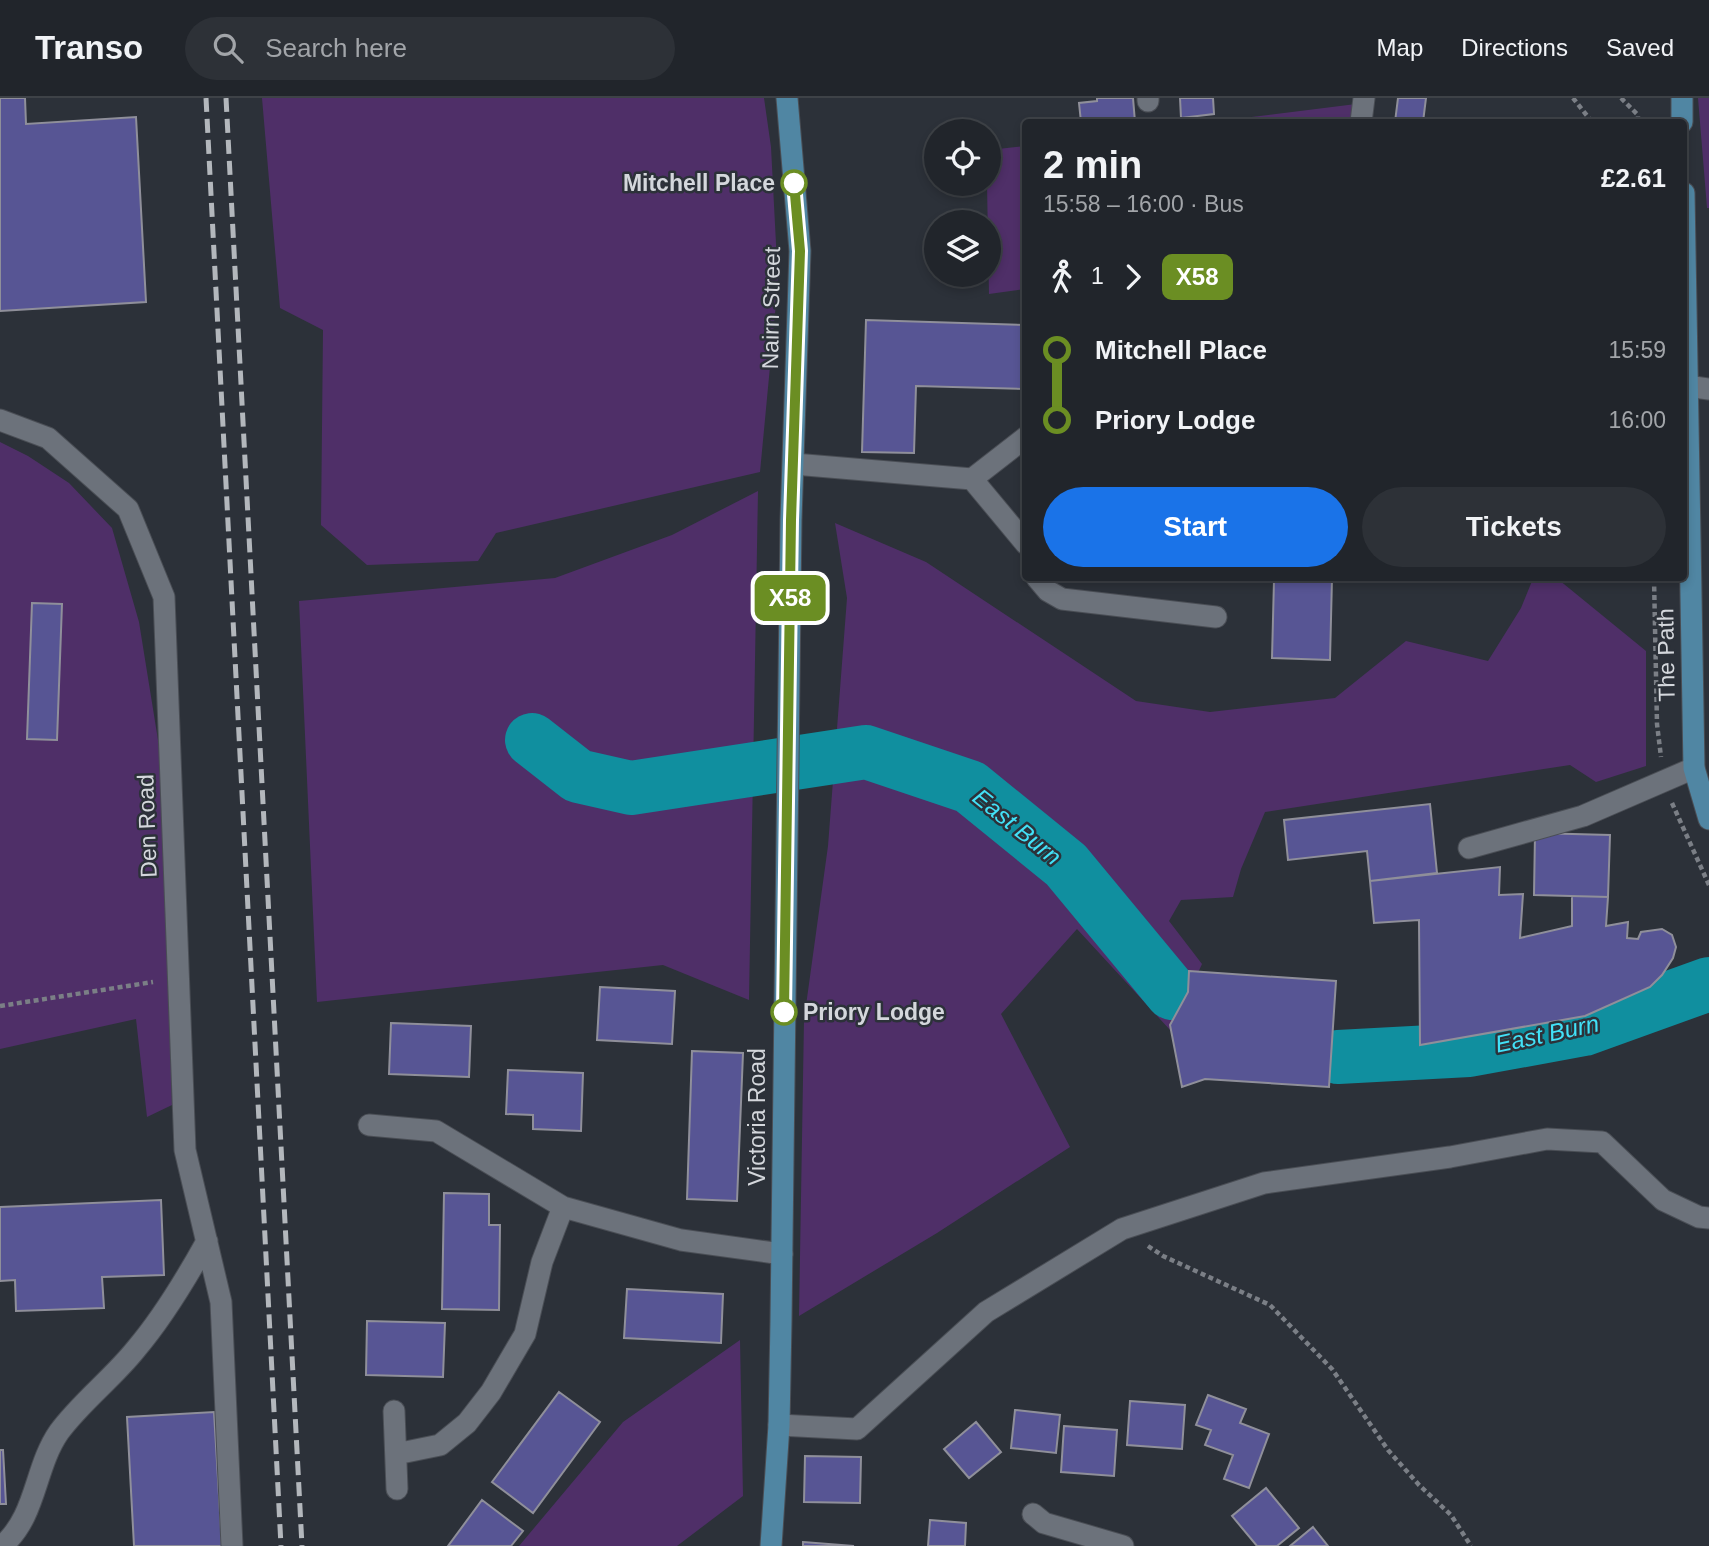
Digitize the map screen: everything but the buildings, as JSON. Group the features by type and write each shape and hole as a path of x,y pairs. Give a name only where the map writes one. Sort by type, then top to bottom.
{"main road":[{"name":"Nairn Street","path":"787,98 800,251 791,520"},
{"path":"1682,98 1682,119"},
{"name":"The Path","path":"1687,386 1701,726 1694,768 1709,819"},
{"name":"Victoria Road","path":"771,1546 781,1321 791,520"}],"street":[{"path":"1361,119 1364,98"},
{"path":"1687,386 1709,389"},
{"name":"Den Road","path":"0,421 48,438 128,509 164,597 185,1150 221,1302 232,1546"},
{"path":"794,464 972,479 1022,440"},
{"path":"972,479 1022,539"},
{"path":"1040,581 1048,591 1062,599 1216,617"},
{"path":"1469,848 1583,816 1694,768"},
{"path":"369,1125 436,1131 563,1207 681,1240 782,1254"},
{"path":"778,1415 857,1429 986,1312 1110,1236 1122,1229 1264,1183 1450,1157 1547,1139 1602,1143 1663,1200 1699,1217 1709,1218"},
{"path":"396,1454 440,1445 467,1423 513,1358 540,1308 542,1262 563,1207"},
{"path":"2,1546 10,1539 30,1509 47,1453 60,1431 138,1348 181,1287 207,1241"},
{"path":"394,1411 397,1489"},
{"path":"1034,1514 1044,1523 1124,1546"}],"path":[{"path":"1573,98 1590,119"},
{"path":"1621,98 1638,115 1638,119"},
{"path":"0,1006 178,979"},
{"path":"1163,1256 1270,1305 1332,1369 1388,1450 1451,1515 1471,1546"}],"shaded area":[{"path":"262,98 764,98 771,147 778,282 760,472 496,533 478,561 367,565 321,525 323,330 280,308"},
{"path":"1698,98 1709,98 1709,208 1707,208"},
{"path":"1356,104 1352,119 1235,119"},
{"path":"1022,146 1022,289 989,294 989,287 1001,287 1001,210 987,210 987,196 1001,196 1001,149"},
{"path":"0,442 28,456 69,483 112,528 139,622 163,771 172,1105 147,1117 136,1019 0,1049"},
{"path":"758,491 749,1000 663,965 317,1002 299,601 555,578 672,535"},
{"path":"835,523 926,562 1136,701 1210,712 1335,698 1406,641 1488,661 1521,608 1532,581 1560,581 1646,651 1646,766 1596,782 1570,765 1265,812 1241,869 1233,897 1181,900 1169,921 1202,964 1171,1031 1077,929 1001,1014 1070,1147 937,1233 799,1316 804,1020 828,846 847,598"},
{"path":"740,1340 743,1496 677,1546 519,1546 623,1422"}],"waterway":[{"name":"East Burn","path":"532,740 578,776 631,788 866,752 970,787 1066,865 1172,993"},
{"name":"East Burn","path":"1338,1057 1469,1050 1584,1029 1709,984"}],"railway":[{"path":"206,98 281,1546"},
{"path":"226,98 302,1546"}],"bus line":[{"name":"X58","path":"784,1012 791,520 800,251 794,183"}],"place":[{"name":"Mitchell Place","path":"794,183"},
{"name":"Priory Lodge","path":"784,1012"}]}
